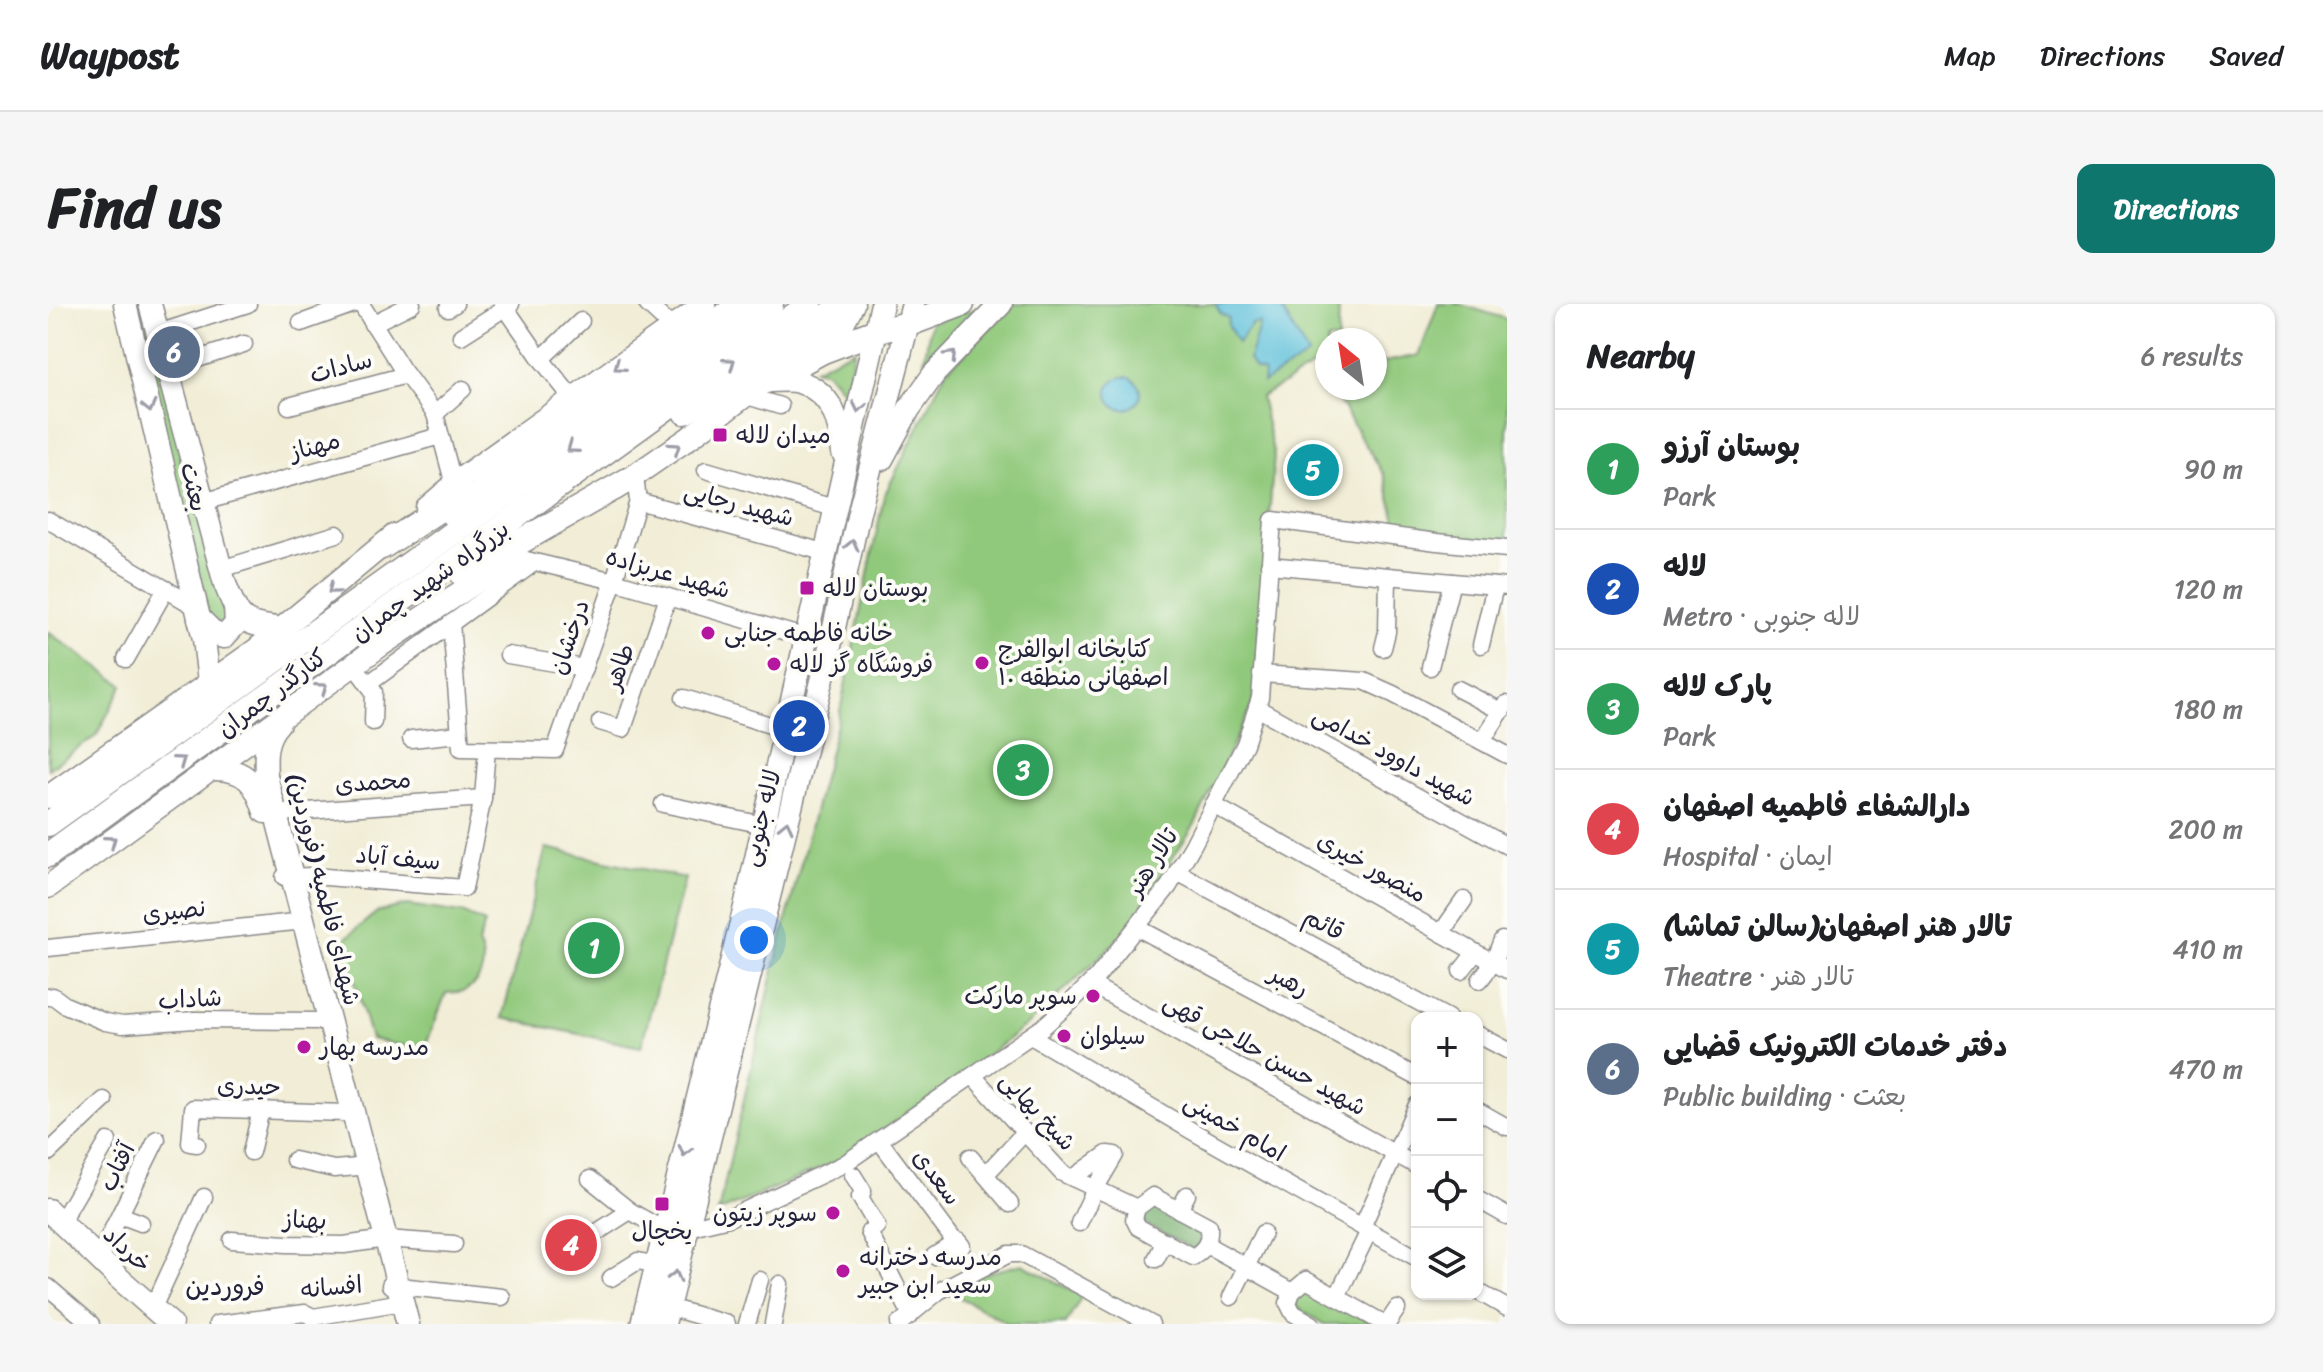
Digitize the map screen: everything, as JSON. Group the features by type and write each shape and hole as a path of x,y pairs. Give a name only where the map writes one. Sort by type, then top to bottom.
{"highway":[{"path":"382,547 581,406 741,304"},
{"name":"بزرگراه شهید چمران","path":"48,824 771,304"},
{"name":"بزرگراه شهید چمران","path":"48,855 810,304"},
{"path":"757,388 880,315 911,314 962,304"},
{"path":"546,496 749,374 849,306"},
{"path":"332,619 581,406"},
{"path":"349,639 634,487"}],"main road":[{"name":"بعثت","path":"125,304 197,612 209,682"},
{"name":"بعثت","path":"150,304 221,569 235,607"},
{"name":"کنارگذر چمران","path":"48,797 282,629 454,485 581,406 672,327 705,304"},
{"path":"865,492 909,409 934,374 1001,304"},
{"name":"کنارگذر چمران","path":"48,887 387,641 524,560 634,487 844,321 849,306"},
{"name":"لاله جنوبی","path":"642,1324 657,1265 676,1229 710,1135 911,314"},
{"name":"لاله جنوبی","path":"666,1315 676,1229 720,1009 880,315"},
{"path":"757,388 798,381 830,404 840,426 845,474"},
{"path":"197,612 216,635 224,637 236,624 235,607"},
{"path":"235,607 239,617 252,624 282,629"},
{"name":"شهدای فاطمیه (فروردین)","path":"294,709 271,731 266,746 271,814 398,1304"},
{"name":"شهدای فاطمیه (فروردین)","path":"214,769 235,771 244,776 255,787 271,814"},
{"path":"749,980 739,983 735,976 762,863 757,854"},
{"name":"شهدای فاطمیه (فروردین)","path":"299,922 358,1167 381,1240"},
{"path":"710,1135 708,1117 734,1012 729,1005 720,1009"},
{"name":"خرداد","path":"54,1216 171,1324"}],"street":[{"path":"158,333 248,304"},
{"path":"301,323 354,304"},
{"path":"361,304 435,414 454,485"},
{"path":"372,324 412,304"},
{"path":"647,304 672,327"},
{"path":"461,336 507,305 541,359 581,406"},
{"path":"541,359 581,321"},
{"path":"167,369 244,344"},
{"name":"سادات","path":"289,406 406,375"},
{"path":"757,388 780,406"},
{"path":"435,414 463,389"},
{"name":"مهناز","path":"203,502 440,436"},
{"path":"706,470 837,509"},
{"name":"شهید رجایی","path":"634,487 827,553"},
{"name":"درخشان","path":"487,749 555,750 614,581 634,487"},
{"path":"48,520 166,589 197,612"},
{"name":"تالار هنر","path":"676,1229 729,1218 844,1164 1031,1036 1090,984 1138,928 1177,872 1245,744 1257,708 1273,520 1507,549"},
{"path":"221,569 337,534"},
{"path":"368,684 451,623 524,560"},
{"name":"شهید عربزاده","path":"524,560 614,581 807,638"},
{"path":"1269,565 1501,587 1481,645"},
{"path":"1383,648 1387,632 1388,576"},
{"path":"1430,667 1452,582"},
{"path":"126,659 166,589"},
{"name":"طاهر","path":"600,722 623,729 668,597"},
{"path":"451,623 460,741"},
{"path":"387,641 400,660"},
{"path":"508,655 584,668"},
{"path":"354,665 374,692 373,722"},
{"path":"1261,674 1364,681 1507,755"},
{"path":"1458,689 1504,707 1482,741"},
{"path":"684,698 786,730"},
{"name":"شهید داوود خدامی","path":"1257,708 1507,846"},
{"path":"411,739 460,741 487,749"},
{"name":"سیف آباد","path":"287,876 464,888 483,798 487,749"},
{"name":"محمدی","path":"271,814 483,798"},
{"path":"663,804 764,825"},
{"name":"منصور خیری","path":"1213,805 1500,966"},
{"name":"قائم","path":"1177,872 1437,1012"},
{"path":"1441,933 1464,900"},
{"name":"نصیری","path":"48,948 299,922"},
{"name":"رهبر","path":"1138,928 1411,1074"},
{"path":"1480,980 1500,966 1502,940"},
{"path":"1461,971 1475,953"},
{"name":"شهید حسن حلاجی قهی","path":"1090,984 1411,1163"},
{"name":"شاداب","path":"48,997 53,996 65,1005 105,1022 123,1025 195,1020 321,1021"},
{"path":"48,1014 65,1005"},
{"name":"امام خمینی","path":"1031,1036 1411,1255"},
{"path":"1483,1037 1507,1050"},
{"name":"شیخ بهایی","path":"973,1076 1062,1173 1137,1208 1153,1196 1183,1203 1209,1226 1207,1245"},
{"path":"48,1153 104,1100"},
{"name":"حیدری","path":"197,1144 190,1143 193,1108 345,1113"},
{"path":"251,1152 261,1110"},
{"path":"1483,1113 1507,1127"},
{"path":"1337,1297 1411,1119"},
{"path":"986,1174 1025,1132"},
{"name":"آفتاب","path":"98,1259 157,1139"},
{"name":"سعدی","path":"879,1140 959,1245 934,1256"},
{"path":"54,1216 108,1141"},
{"path":"1073,1178 1107,1154 1115,1155 1079,1223"},
{"path":"970,1157 1010,1204"},
{"path":"294,1160 334,1169 358,1167"},
{"path":"853,1175 863,1191 860,1197 877,1226 869,1232 905,1320 939,1291 1009,1254 1021,1254 1151,1324"},
{"path":"590,1179 630,1211 676,1229"},
{"path":"153,1308 204,1197"},
{"path":"1483,1202 1507,1216"},
{"path":"1137,1208 1134,1219 1138,1227 1193,1257 1207,1245 1292,1292"},
{"path":"591,1236 630,1211"},
{"path":"120,1215 141,1223"},
{"path":"1231,1297 1263,1233"},
{"name":"بهناز","path":"232,1240 286,1244 344,1245 381,1240 454,1244"},
{"path":"1156,1259 1165,1241"},
{"path":"611,1278 638,1261 657,1265"},
{"path":"747,1324 760,1280"},
{"path":"1312,1324 1293,1313 1288,1303 1292,1292 1306,1280 1386,1324 1397,1309"},
{"path":"773,1324 780,1284"},
{"path":"48,1287 91,1324"},
{"path":"1483,1294 1507,1308"},
{"name":"افسانه","path":"217,1324 305,1313 313,1317 398,1304 502,1297"},
{"path":"666,1315 727,1324"}],"green space":[{"path":"130,304 142,304 230,620 226,627 212,628"},
{"path":"1014,304 1339,304 1338,328 1315,328 1315,366 1261,397 1274,456 1254,701 1195,824 1122,936 1028,1024 942,1090 840,1160 718,1212 777,956 839,716 884,496 946,371"},
{"path":"1438,304 1459,304 1507,319 1507,542 1399,532 1384,475 1338,400 1387,400 1387,362 1419,355"},
{"path":"979,308 924,360 931,322"},
{"path":"855,349 845,394 827,372 814,369"},
{"path":"48,632 123,685 96,736 48,769"},
{"path":"546,848 685,878 641,1047 502,1018"},
{"path":"407,905 462,913 485,923 478,944 483,963 480,975 466,990 446,993 424,1050 371,1039 343,940 377,912"},
{"path":"1151,1203 1203,1231 1204,1239 1194,1250 1142,1223 1142,1215"},
{"path":"1022,1264 1082,1296 1066,1324 1009,1324 955,1295 983,1274"},
{"path":"1307,1289 1374,1324 1324,1324 1296,1307 1297,1298"}],"water":[{"path":"1215,304 1279,304 1308,355 1263,383 1264,372 1255,369 1249,359 1260,323 1252,324 1238,343 1228,325 1229,318 1221,314"},
{"path":"1124,377 1136,381 1140,393 1136,405 1124,409 1112,405 1108,393 1112,381"}],"place":[{"name":"دفتر خدمات الکترونیک قضایی","path":"174,352"},
{"name":"میدان لاله","path":"720,435"},
{"name":"تالار هنر اصفهان(سالن تماشا)","path":"1313,470"},
{"name":"بوستان لاله","path":"807,588"},
{"name":"خانه فاطمه جنابی","path":"708,633"},
{"name":"کتابخانه ابوالفرج اصفهانی منطقه ۱۰","path":"982,663"},
{"name":"فروشگاه گز لاله","path":"774,664"},
{"name":"لاله","path":"799,726"},
{"name":"پارک لاله","path":"1023,770"},
{"name":"بوستان آرزو","path":"594,948"},
{"name":"سوپر مارکت","path":"1093,996"},
{"name":"سیلوان","path":"1064,1036"},
{"name":"مدرسه بهار","path":"304,1047"},
{"name":"یخچال","path":"662,1204"},
{"name":"سوپر زیتون","path":"833,1213"},
{"name":"دارالشفاء فاطمیه اصفهان","path":"571,1245"},
{"name":"مدرسه دخترانه سعید ابن جبیر","path":"843,1271"}],"district":[{"name":"فروردین","path":"225,1286"}]}
